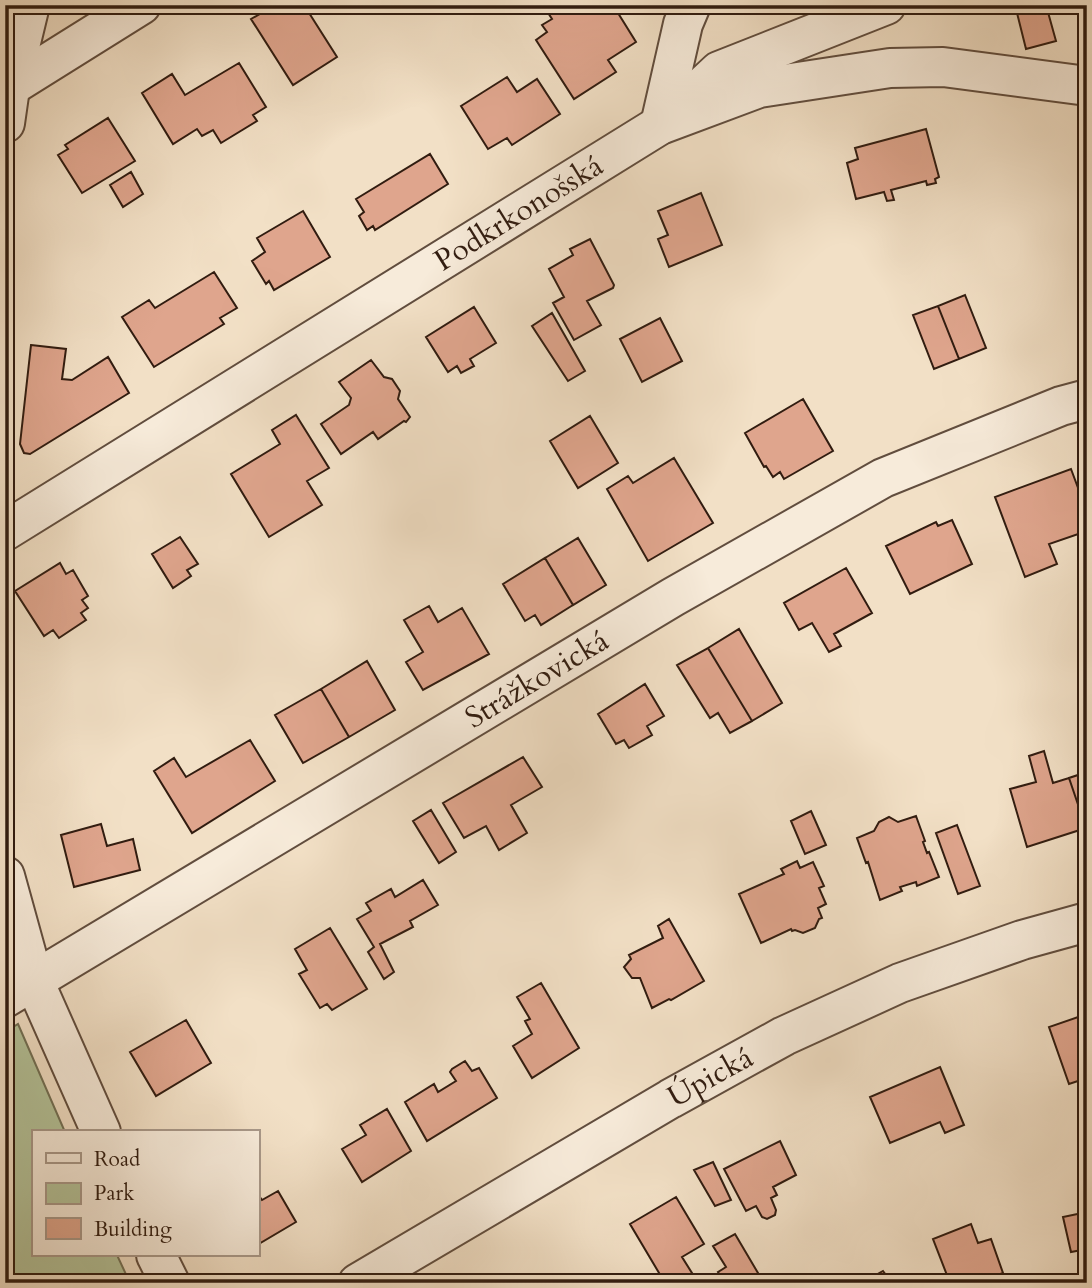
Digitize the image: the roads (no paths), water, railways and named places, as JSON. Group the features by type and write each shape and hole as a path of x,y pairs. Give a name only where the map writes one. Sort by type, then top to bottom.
{"street":[{"path":"7,100 30,5"},
{"path":"7,100 141,5"},
{"path":"660,125 683,24 691,5"},
{"path":"660,125 719,71 886,5"},
{"name":"Podkrkonošská","path":"5,531 660,125 759,88 890,68 943,67 1087,86"},
{"name":"Strážkovická","path":"20,989 673,597 883,478 1061,406 1087,399"},
{"path":"5,876 20,989 100,1130"},
{"name":"Úpická","path":"358,1283 670,1099 784,1036 900,982 1022,940 1087,922"},
{"path":"156,1256 170,1283"}]}
